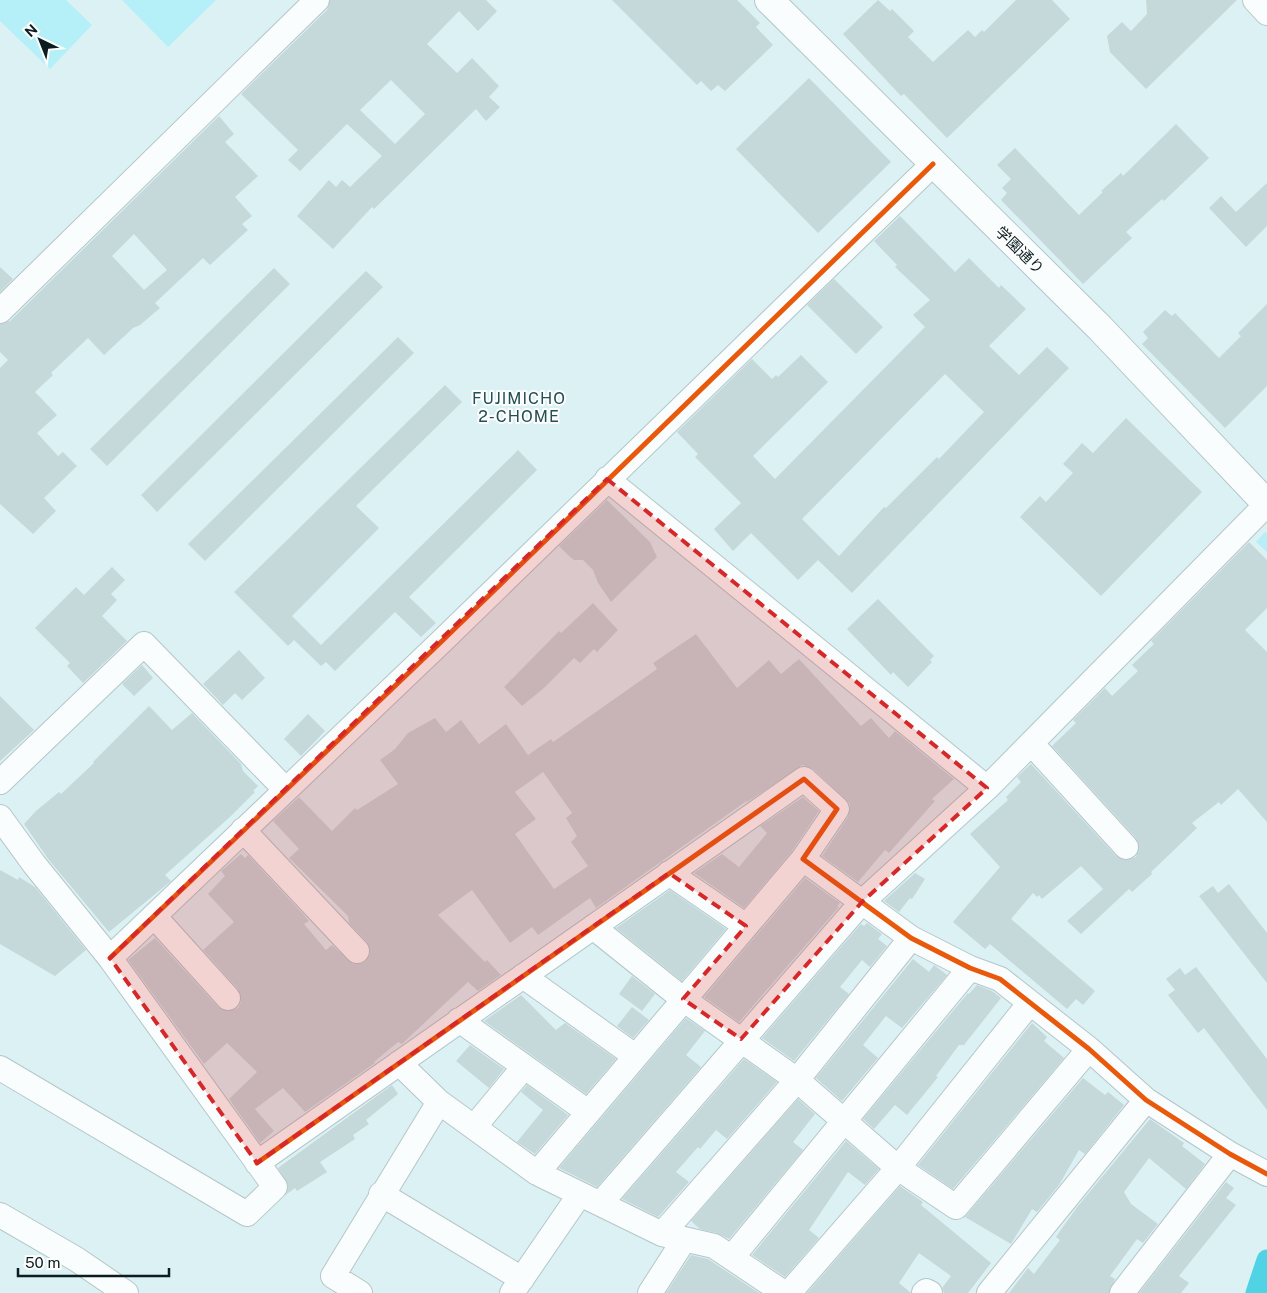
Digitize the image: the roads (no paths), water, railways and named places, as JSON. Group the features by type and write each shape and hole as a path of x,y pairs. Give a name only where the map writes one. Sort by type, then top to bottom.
{"street":[{"path":"0,311 317,0"},
{"name":"学園通り","path":"769,0 1100,328 1267,504"},
{"path":"1255,0 1267,12"},
{"path":"110,958 442,641 933,164"},
{"path":"607,479 987,788"},
{"path":"381,1194 517,1286 590,1199 741,1039 862,902 987,788 1267,504"},
{"path":"0,782 144,644 285,789"},
{"path":"1031,743 1126,847"},
{"path":"258,1163 804,778 837,809 804,859 537,1173"},
{"path":"0,1068 247,1214 275,1187 110,958 1,821"},
{"path":"243,830 357,951"},
{"path":"804,859 910,938 970,968 1000,979 1029,1004 1089,1049 1146,1100 1230,1154 1267,1174"},
{"path":"669,873 746,926"},
{"path":"154,916 228,998"},
{"path":"593,927 683,1000 797,1080 898,1168 956,1207 1089,1049"},
{"path":"662,1234 797,1080 910,938"},
{"path":"733,1256 970,968"},
{"path":"523,976 635,1056"},
{"path":"789,1293 898,1168 1029,1004"},
{"path":"459,1020 588,1112"},
{"path":"399,1063 439,1102 537,1173 662,1234 714,1246 733,1256 784,1293"},
{"path":"474,1127 524,1067"},
{"path":"989,1293 1146,1100"},
{"path":"353,1291 333,1276 381,1194 439,1102"},
{"path":"1122,1293 1230,1154"},
{"path":"0,1215 76,1259 126,1293"},
{"path":"650,1293 684,1240"},
{"path":"924,1293 926,1291 930,1293"}],"waterway":[{"path":"1256,1293 1267,1260"}],"district":[{"name":"FUJIMICHO 2-CHOME","path":"519,407"}]}
